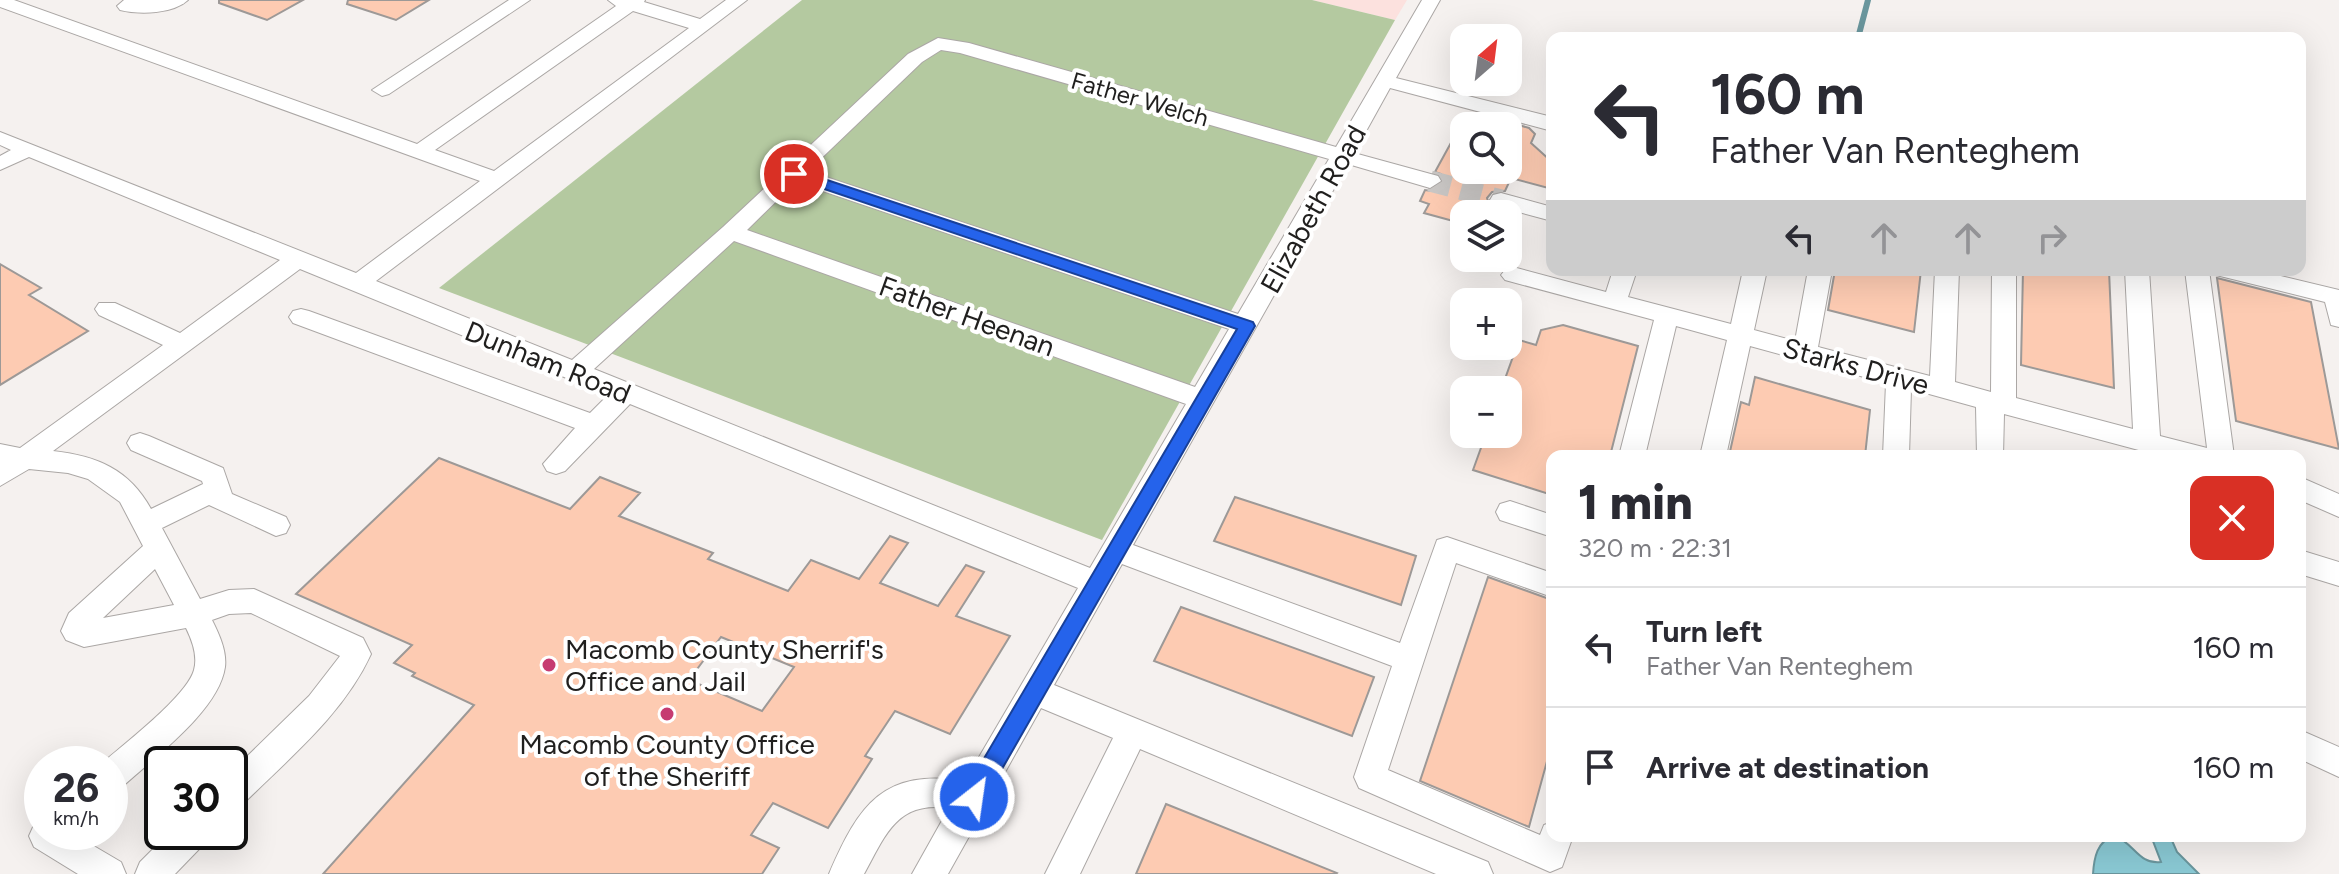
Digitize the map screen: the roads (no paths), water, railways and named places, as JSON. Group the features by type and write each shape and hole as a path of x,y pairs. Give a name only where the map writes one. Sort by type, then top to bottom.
{"street":[{"path":"81,30 132,3 159,6 179,0"},
{"path":"382,90 521,0"},
{"name":"Elizabeth Road","path":"929,874 1247,326 1431,0"},
{"path":"0,1 497,180"},
{"path":"419,152 628,1 703,26"},
{"path":"358,283 703,26 727,2"},
{"name":"Father Welch","path":"794,174 915,58 938,44 962,47 1430,181"},
{"path":"1385,81 1546,121"},
{"name":"Dunham Road","path":"0,138 1097,583"},
{"path":"0,164 29,149"},
{"path":"574,373 794,174 1247,326"},
{"path":"1522,206 1546,212"},
{"name":"Father Heenan","path":"731,232 1203,400"},
{"path":"7,463 298,259"},
{"name":"Starks Drive","path":"1513,275 1570,279 1615,301 2177,450"},
{"path":"1615,301 1623,276"},
{"path":"1714,450 1754,276"},
{"path":"1805,352 1819,276"},
{"path":"1942,388 1947,276"},
{"path":"1991,450 2004,276"},
{"path":"2137,276 2147,442"},
{"path":"2198,276 2220,450"},
{"path":"2249,276 2336,297 2339,319"},
{"path":"107,309 181,343"},
{"path":"1633,450 1667,315"},
{"path":"301,317 594,425"},
{"path":"1896,450 1899,377"},
{"path":"556,464 625,393"},
{"path":"140,443 214,475 220,501 276,525"},
{"path":"7,463 61,460 102,473 130,495 193,614 210,654 209,674 199,693 128,760"},
{"path":"217,489 151,536 79,622 76,631 84,634 193,614 229,602 254,601 352,647 356,654 353,666 337,686 248,777"},
{"path":"2306,491 2339,506"},
{"path":"1510,512 1546,524"},
{"path":"1546,583 1447,548 1370,777 1550,856 1554,842"},
{"path":"1116,550 1408,659"},
{"path":"2306,564 2339,574"},
{"path":"1035,691 1476,874"},
{"path":"1062,874 1133,731"},
{"path":"2306,747 2339,762"},
{"path":"846,874 886,809 900,797 919,791 974,797"},
{"path":"69,850 109,874"},
{"path":"152,874 175,850"}],"water":[{"path":"2104,842 2126,842 2141,857 2161,862 2153,842 2173,842 2177,852 2199,874 2093,874 2100,846"}],"waterway":[{"path":"1860,32 1868,0"}],"tunnel":[{"path":"1430,181 1501,200"}],"place":[{"name":"Macomb County Sherrif's Office and Jail","path":"549,665"},
{"name":"Macomb County Office of the Sheriff","path":"667,714"}]}
